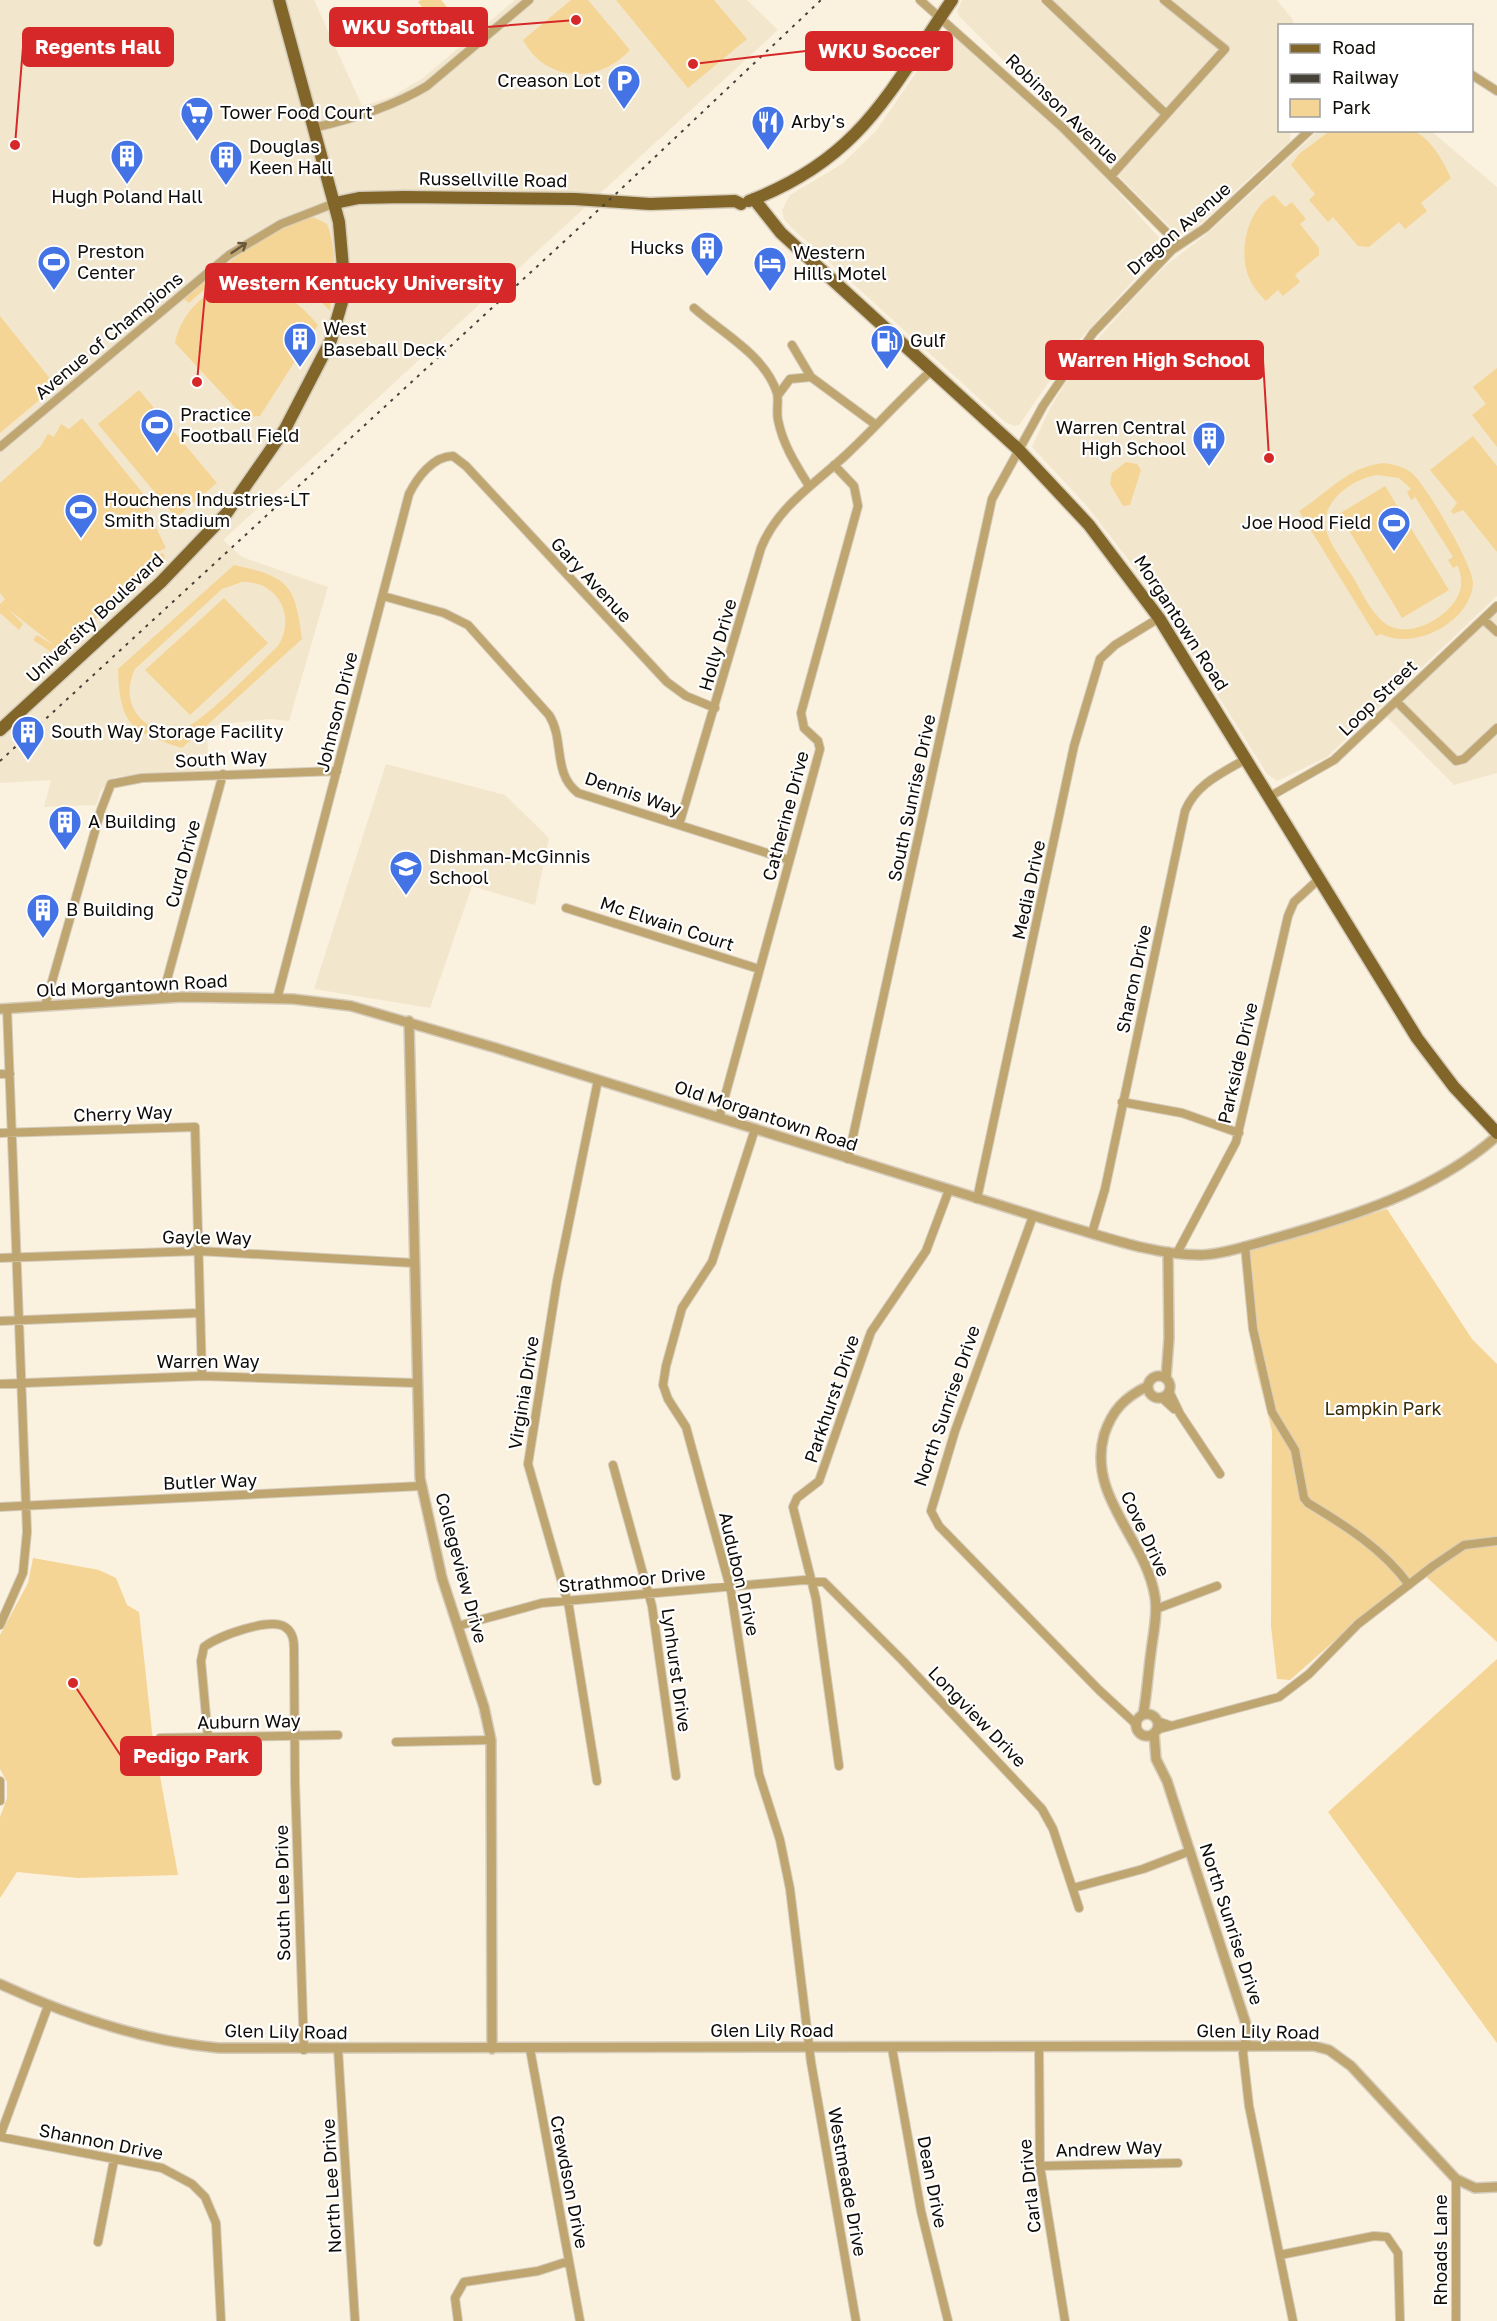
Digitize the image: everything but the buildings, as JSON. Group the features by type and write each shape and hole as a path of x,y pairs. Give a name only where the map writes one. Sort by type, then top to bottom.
{"main road":[{"name":"University Boulevard","path":"0,730 197,546 242,493 274,447 323,358 339,315 345,268 335,203 279,0"},
{"name":"Russellville Road","path":"335,203 359,198 404,197 575,199 650,204 735,201 741,204 812,170 846,145 872,117 952,0"},
{"name":"Morgantown Road","path":"754,199 781,233 1018,449 1089,525 1159,618 1417,1038 1454,1087 1497,1134"}],"street":[{"path":"313,128 382,109 427,86 530,0"},
{"name":"Robinson Avenue","path":"920,0 1062,127 1179,245"},
{"path":"1046,0 1166,114"},
{"path":"1110,176 1225,49 1164,0"},
{"path":"1473,76 1497,91"},
{"name":"Dragon Avenue","path":"1018,449 1062,376 1093,333 1179,245 1205,228 1308,132"},
{"name":"Avenue of Champions","path":"0,447 229,255 281,224 335,203"},
{"path":"694,308 752,355 764,369 778,395"},
{"path":"792,345 810,377 876,425"},
{"name":"Holly Drive","path":"679,825 766,536 786,508 932,370"},
{"path":"809,486 782,438 776,410 778,395 790,379 810,377"},
{"name":"South Sunrise Drive","path":"848,1159 992,499 1018,449"},
{"name":"Johnson Drive","path":"277,999 382,596 413,488 438,460 450,456 456,458"},
{"name":"Gary Avenue","path":"456,458 667,682 686,696 715,708"},
{"name":"Catherine Drive","path":"719,1118 820,749 818,741 803,726 802,709 858,506 854,486 834,465"},
{"name":"Dennis Way","path":"382,596 444,613 474,631 549,715 558,730 563,775 578,793 789,860"},
{"name":"Loop Street","path":"1269,797 1334,760 1497,606"},
{"name":"Media Drive","path":"976,1199 1074,746 1100,659 1115,645 1159,618"},
{"path":"1483,619 1497,633"},
{"path":"1396,701 1456,761 1464,759 1497,728"},
{"name":"Sharon Drive","path":"1092,1233 1105,1189 1185,811 1191,798 1203,784 1246,759"},
{"name":"South Way","path":"45,1006 109,787 115,782 223,774 338,771"},
{"name":"Curd Drive","path":"162,998 223,774"},
{"name":"Parkside Drive","path":"1148,1386 1151,1379 1162,1377 1166,1358 1173,1253 1226,1164 1239,1133 1288,916 1298,898 1319,879"},
{"name":"Mc Elwain Court","path":"566,908 759,969"},
{"name":"Old Morgantown Road","path":"4,1008 162,998 277,999 351,1006 409,1021 976,1199 1092,1233 1173,1253 1212,1254 1337,1220 1399,1195 1460,1166 1497,1134"},
{"path":"0,1625 23,1572 27,1532 13,1133 4,1008"},
{"name":"Collegeview Drive","path":"409,1021 416,1383 421,1486 442,1578 484,1707 491,1740 492,2049"},
{"path":"0,1074 10,1074"},
{"name":"Virginia Drive","path":"597,1781 567,1601 532,1482 528,1458 557,1281 598,1080"},
{"path":"1122,1102 1182,1113 1239,1133"},
{"name":"Cherry Way","path":"0,1133 195,1126 198,1251"},
{"name":"Audubon Drive","path":"755,1129 712,1262 682,1308 663,1385 668,1399 686,1427 730,1587 759,1774 780,1839 790,1889 808,2048"},
{"name":"Parkhurst Drive","path":"839,1766 812,1581 793,1505 799,1496 819,1481 871,1332 926,1251 949,1190"},
{"name":"North Sunrise Drive","path":"1033,1216 955,1431 931,1511 939,1526 1137,1725 1155,1753 1190,1851 1248,2032 1243,2054 1249,2106 1293,2321"},
{"path":"1245,1246 1253,1329 1272,1412 1295,1450 1305,1498 1308,1503 1355,1532 1396,1567 1409,1585"},
{"path":"198,1251 202,1376"},
{"name":"Gayle Way","path":"0,1258 198,1251 414,1263"},
{"path":"0,1321 199,1312"},
{"name":"Warren Way","path":"0,1384 202,1376 416,1383"},
{"path":"1133,1395 1161,1395 1170,1385 1162,1377"},
{"path":"1148,1386 1180,1414 1220,1474"},
{"name":"Cove Drive","path":"1148,1386 1120,1403 1112,1414 1103,1439 1100,1466 1107,1492 1150,1577 1156,1609 1147,1699 1151,1722"},
{"name":"Lynhurst Drive","path":"613,1465 655,1620 676,1776"},
{"name":"Butler Way","path":"0,1507 421,1486"},
{"path":"1126,1714 1169,1725 1274,1699 1291,1690 1359,1624 1459,1548 1472,1543 1497,1541"},
{"name":"Strathmoor Drive","path":"458,1626 519,1607 648,1593 812,1581"},
{"name":"Longview Drive","path":"812,1581 824,1582 838,1593 1032,1797 1050,1823 1080,1908"},
{"path":"1156,1609 1217,1586"},
{"name":"South Lee Drive","path":"208,1738 201,1661 204,1647 219,1638 242,1630 276,1624 288,1629 294,1640 304,2049"},
{"path":"1137,1725 1151,1722"},
{"path":"1144,1735 1151,1722"},
{"name":"North Sunrise Drive","path":"1151,1722 1155,1753"},
{"name":"Auburn Way","path":"160,1738 338,1735"},
{"path":"396,1742 491,1740"},
{"path":"0,1781 0,1801"},
{"path":"1073,1888 1143,1869 1190,1851"},
{"name":"Glen Lily Road","path":"0,1984 48,2006 98,2024 191,2044 228,2048 1314,2046 1339,2055 1456,2179 1475,2188 1497,2187"},
{"path":"0,2137 48,2006"},
{"name":"Westmeade Drive","path":"808,2048 856,2321"},
{"name":"Dean Drive","path":"892,2048 921,2211 948,2321"},
{"name":"Carla Drive","path":"1039,2048 1040,2166 1065,2321"},
{"name":"North Lee Drive","path":"338,2049 355,2321"},
{"name":"Crewdson Drive","path":"530,2049 580,2321"},
{"name":"Shannon Drive","path":"0,2137 173,2172 188,2180 205,2197 213,2212 217,2234 221,2321"},
{"path":"98,2242 114,2160"},
{"name":"Andrew Way","path":"1040,2166 1178,2163"},
{"name":"Rhoads Lane","path":"1456,2179 1456,2321"},
{"path":"1280,2255 1374,2236 1387,2237 1398,2253 1400,2321"},
{"path":"458,2321 455,2298 464,2282 538,2271 568,2261"}],"shaded area":[{"path":"0,0 314,0 362,106 391,97 423,78 515,0 747,0 778,30 223,540 242,557 328,587 289,721 270,719 215,725 207,734 209,770 114,777 101,790 96,805 44,807 51,780 0,783"},
{"path":"962,0 1277,0 1293,20 1293,24 1278,24 1278,132 1291,132 1290,141 1193,230 1178,235 959,16 957,11"},
{"path":"954,35 1011,83 1087,157 1161,240 1161,250 1073,347 1019,425 1014,426 1005,422 793,229 784,219 782,210 790,195 842,164 876,131 941,36"},
{"path":"1317,132 1432,132 1497,187 1497,596 1327,757 1277,781 1267,774 1154,593 1087,506 1032,447 1050,408 1082,357 1165,266 1207,234"},
{"path":"1497,607 1497,773 1454,785 1384,714"},
{"name":"Dishman-McGinnis School","path":"386,764 505,795 549,838 535,905 472,886 430,1008 314,989"}],"green space":[{"path":"441,0 451,12 436,24 418,2"},
{"path":"571,0 588,0 630,50 603,69 574,74 559,71 545,64 533,54 523,40"},
{"path":"616,0 714,0 747,39 688,88"},
{"path":"1328,132 1416,132 1432,145 1451,178 1421,203 1427,211 1405,229 1399,222 1369,247 1358,246 1333,217 1328,222 1309,200 1315,194 1291,165 1299,154"},
{"path":"1274,195 1285,207 1292,202 1306,219 1300,224 1319,248 1319,255 1295,275 1300,282 1283,296 1278,290 1266,301 1249,278 1244,256 1251,220 1265,201"},
{"path":"313,217 327,224 333,245 334,278 330,311 310,290 304,297 270,279 245,272 233,273 220,279 189,303 184,299 229,262 261,240"},
{"path":"240,281 263,286 284,295 302,308 318,325 260,416 244,417 175,343 184,320 198,302 217,289"},
{"path":"0,316 56,386 0,433"},
{"path":"1497,368 1497,447 1472,415 1486,404 1473,387"},
{"name":"Practice Football Field","path":"139,390 217,483 176,518 98,424"},
{"name":"Houchens Industries-LT Smith Stadium","path":"82,418 154,507 148,511 166,548 157,552 158,555 163,553 165,559 80,632 76,630 59,657 33,640 37,635 55,646 8,609 23,624 19,630 0,613 0,604 5,599 0,593 0,483 40,447 48,434 54,437 61,424 69,429"},
{"path":"1473,436 1497,466 1497,552 1463,510 1453,514 1451,511 1457,503 1430,470"},
{"path":"1126,462 1137,464 1141,470 1130,505 1123,506 1110,484 1112,473"},
{"path":"1384,463 1404,468 1414,475 1449,528 1471,575 1473,584 1470,598 1462,610 1439,630 1424,636 1409,639 1381,634 1376,636 1299,511 1339,481 1371,465","holes":["1378,475 1399,478 1411,489 1407,492 1411,500 1415,498 1414,495 1453,557 1448,560 1453,568 1457,566 1456,563 1460,574 1461,579 1458,595 1445,612 1428,624 1408,629 1398,629 1388,625 1372,610 1332,545 1325,522 1327,512 1339,494 1358,481"]},
{"name":"Joe Hood Field","path":"1385,486 1449,590 1402,618 1339,514"},
{"path":"234,565 277,579 292,594 302,639 182,748 150,736 131,723 122,703 118,669","holes":["242,582 254,583 274,594 284,612 285,623 278,646 219,703 185,728 164,731 152,727 141,719 133,708 130,697 131,680 135,669 222,589"]},
{"path":"224,598 268,643 190,715 145,670"},
{"name":"Lampkin Park","path":"1387,1209 1472,1339 1497,1364 1497,1642 1421,1572 1372,1608 1290,1680 1277,1679 1271,1626 1272,1431 1254,1361 1241,1254"},
{"path":"33,1558 99,1570 116,1578 127,1605 139,1612 152,1732 178,1875 78,1878 17,1872 0,1898 0,1817 7,1798 7,1782 0,1769 0,1635 28,1583"},
{"path":"1497,1659 1497,2043 1328,1812"}],"railway":[{"path":"0,761 619,191 821,0"}],"place":[{"name":"WKU Softball","path":"576,20"},
{"name":"WKU Soccer","path":"693,64"},
{"name":"Creason Lot","path":"624,110"},
{"name":"Tower Food Court","path":"197,142"},
{"name":"Regents Hall","path":"15,145"},
{"name":"Arby's","path":"768,151"},
{"name":"Hugh Poland Hall","path":"127,185"},
{"name":"Douglas Keen Hall","path":"226,186"},
{"name":"Hucks","path":"707,277"},
{"name":"Preston Center","path":"54,291"},
{"name":"Western Hills Motel","path":"770,292"},
{"name":"West Baseball Deck","path":"300,368"},
{"name":"Gulf","path":"887,370"},
{"name":"Western Kentucky University","path":"197,382"},
{"name":"Practice Football Field","path":"157,454"},
{"name":"Warren High School","path":"1269,458"},
{"name":"Warren Central High School","path":"1209,467"},
{"name":"Houchens Industries-LT Smith Stadium","path":"81,539"},
{"name":"Joe Hood Field","path":"1394,552"},
{"name":"South Way Storage Facility","path":"28,761"},
{"name":"A Building","path":"65,851"},
{"name":"Dishman-McGinnis School","path":"406,896"},
{"name":"B Building","path":"43,939"},
{"name":"Pedigo Park","path":"73,1683"}]}
